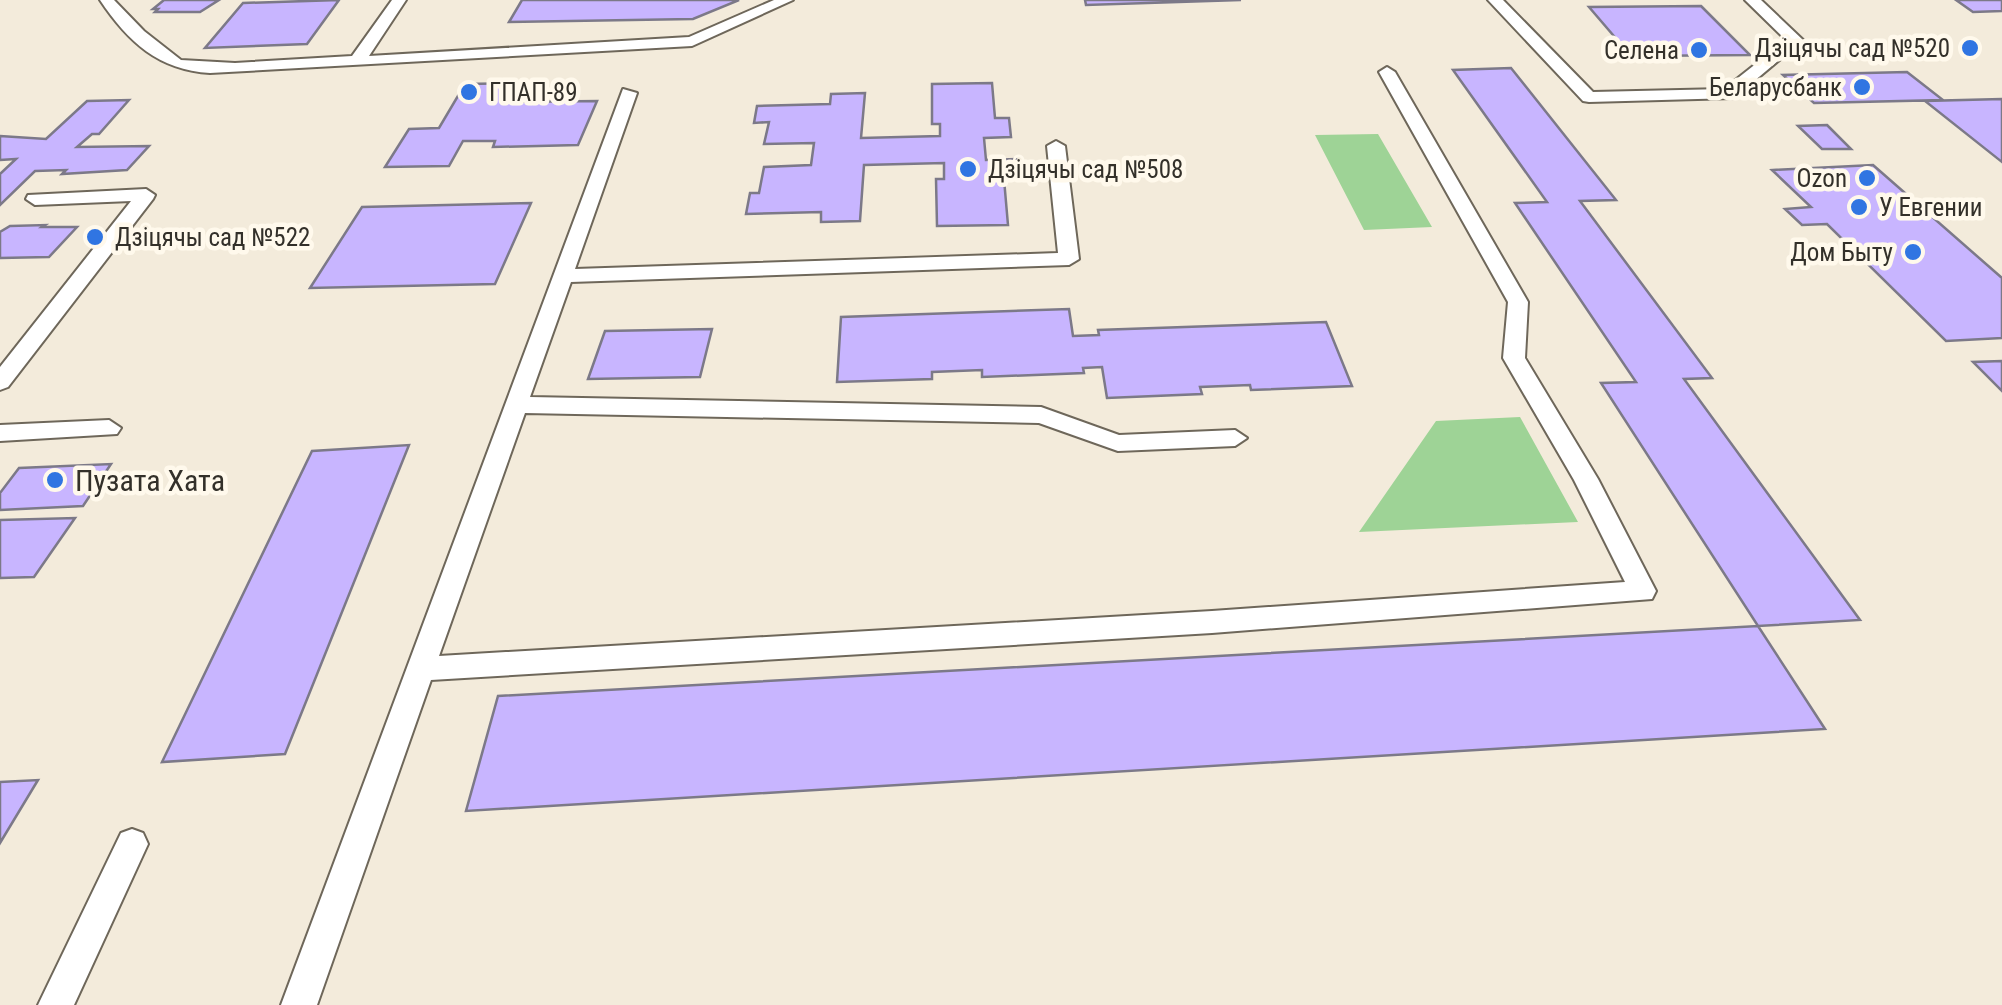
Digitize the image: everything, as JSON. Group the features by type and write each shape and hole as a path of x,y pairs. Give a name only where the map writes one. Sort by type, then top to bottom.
{"lane":[{"path":"108,0 124,20 175,64 357,61 692,42 786,0"},
{"path":"357,61 399,0"},
{"path":"1495,0 1589,96 1728,94 1794,40 1752,0"},
{"path":"418,669 1192,623 1643,591 1586,479 1514,358 1518,302 1386,72"},
{"path":"299,1005 629,93"},
{"path":"562,276 1069,259 1056,146"},
{"path":"0,382 146,195 35,199"},
{"path":"515,405 1041,415 1118,443 1235,438"},
{"path":"0,434 109,428"},
{"path":"56,1005 132,844"}],"green space":[{"path":"1378,134 1432,227 1364,230 1315,135"},
{"path":"1520,417 1578,522 1359,532 1436,421"}],"building":[{"path":"164,0 219,0 200,12 155,12 158,9 153,9"},
{"path":"339,0 307,44 205,48 243,3"},
{"path":"522,0 739,0 693,19 509,22"},
{"path":"1085,0 1241,0 1086,5"},
{"path":"1956,0 2002,0 2002,11 1973,12"},
{"path":"1701,6 1750,55 1631,56 1589,7"},
{"path":"1511,68 1616,200 1580,201 1712,378 1684,379 1860,620 1758,626 1601,383 1636,382 1515,203 1547,202 1453,70"},
{"path":"1907,72 1943,100 1814,103 1783,75"},
{"path":"519,83 508,102 597,101 578,145 493,147 495,141 463,141 449,166 385,167 409,129 439,128 465,84"},
{"path":"992,83 995,118 1009,118 1011,137 984,138 986,160 1016,159 1018,179 1004,179 1008,225 937,226 936,179 944,179 944,163 864,165 860,221 821,222 821,212 746,214 750,193 759,193 764,167 811,165 814,143 764,144 769,122 754,123 757,106 830,104 831,94 865,93 861,138 940,136 940,124 932,124 932,84"},
{"path":"2002,99 2002,162 1925,101"},
{"path":"129,100 99,134 92,134 77,147 149,146 127,170 62,174 66,170 35,171 0,205 0,174 16,159 0,160 0,136 46,139 87,101"},
{"path":"1827,125 1851,149 1822,149 1798,126"},
{"name":"Дом Быту","path":"1873,165 2002,278 2002,338 1946,341 1827,224 1802,225 1785,209 1811,207 1772,170"},
{"path":"531,203 495,284 310,288 362,207"},
{"path":"10,226 77,227 49,257 0,258 0,232"},
{"path":"1069,309 1073,336 1099,335 1098,330 1326,322 1352,386 1251,390 1250,385 1200,387 1202,394 1107,398 1102,367 1083,368 1084,373 982,377 982,370 932,372 932,379 837,382 841,317"},
{"path":"712,329 700,377 588,379 605,331"},
{"path":"2002,361 2002,391 1973,362"},
{"path":"409,445 285,754 162,762 312,451"},
{"name":"Пузата Хата","path":"111,464 83,506 0,510 0,493 19,468"},
{"path":"75,518 34,577 0,578 0,520"},
{"path":"1758,626 1825,729 466,811 498,696"},
{"path":"38,780 0,843 0,782"}],"place":[{"name":"Дзіцячы сад №520","path":"1970,48"},
{"name":"Селена","path":"1699,50"},
{"name":"Беларусбанк","path":"1862,87"},
{"name":"ГПАП-89","path":"469,92"},
{"name":"Дзіцячы сад №508","path":"968,169"},
{"name":"Ozon","path":"1867,178"},
{"name":"У Евгении","path":"1859,207"},
{"name":"Дзіцячы сад №522","path":"95,237"},
{"name":"Дом Быту","path":"1913,252"},
{"name":"Пузата Хата","path":"55,480"}]}
